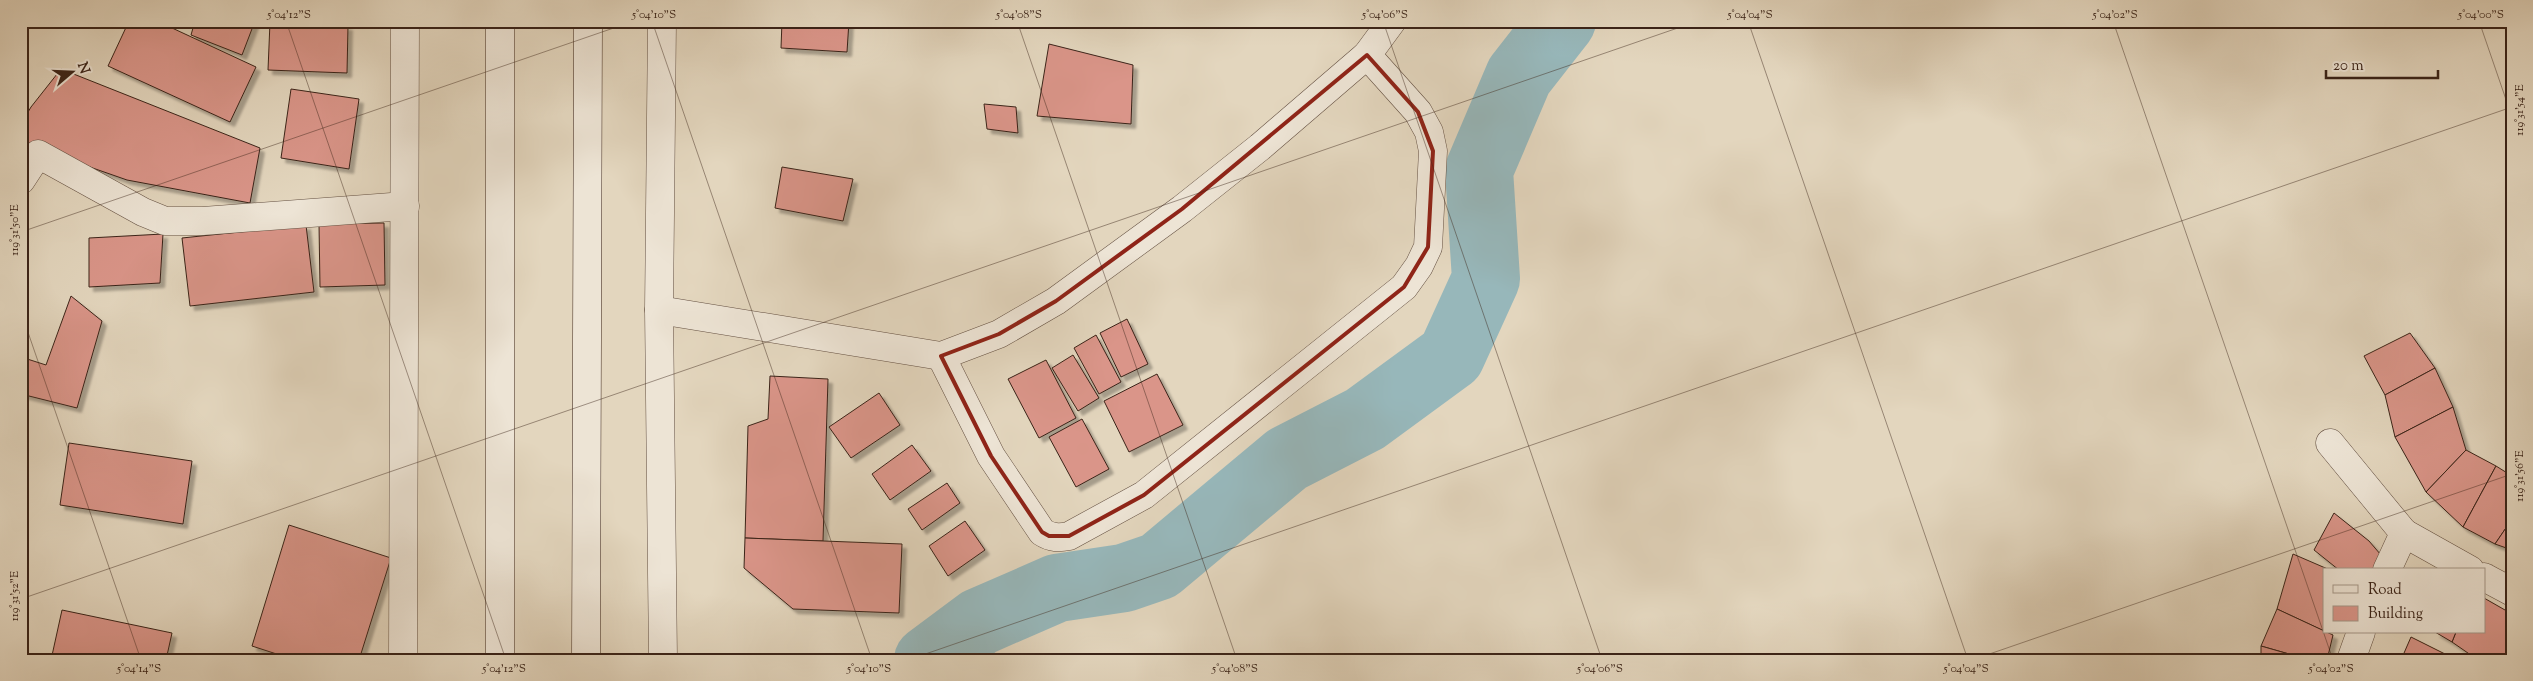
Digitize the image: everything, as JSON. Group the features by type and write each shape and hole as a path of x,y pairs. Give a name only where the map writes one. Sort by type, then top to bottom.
{"street":[{"path":"403,660 405,21"},
{"path":"500,21 500,660"},
{"path":"586,660 588,21"},
{"path":"662,21 659,310 663,660"},
{"path":"659,310 941,356 999,334 1056,301 1182,209 1260,147 1367,55 1392,21"},
{"path":"941,356 990,456 1042,532 1049,536 1062,538 1069,536 1144,495 1404,286 1419,266 1428,247 1433,151 1429,132 1418,112 1367,55"},
{"path":"21,180 29,153 143,212 165,221 203,221 405,206"},
{"path":"2330,443 2404,533 2466,568"},
{"path":"2387,568 2404,533"},
{"path":"2486,578 2512,592"},
{"path":"2351,660 2360,634"}],"highlighted area":[{"path":"1367,55 1418,112 1433,151 1428,247 1404,287 1144,495 1069,536 1049,536 1042,532 991,456 941,356 999,334 1056,301 1182,209"}],"building":[{"path":"129,21 157,21 256,67 230,122 108,66"},
{"path":"195,21 255,21 242,55 191,35"},
{"path":"782,21 849,21 847,52 781,48"},
{"path":"270,22 348,26 347,73 268,70"},
{"path":"1049,44 1133,65 1131,124 1037,116"},
{"path":"61,69 260,148 250,203 127,180 21,143 21,124 31,107"},
{"path":"291,89 359,99 349,169 281,158"},
{"path":"984,104 1016,107 1018,133 987,129"},
{"path":"782,167 853,179 843,221 775,208"},
{"path":"384,223 385,285 320,287 319,224"},
{"path":"306,225 314,292 190,306 182,238"},
{"path":"163,234 160,283 89,287 89,238"},
{"path":"71,296 102,321 77,408 21,394 21,357 46,365"},
{"path":"1127,319 1148,364 1121,377 1100,333"},
{"path":"2410,333 2435,368 2385,395 2364,356"},
{"path":"1096,335 1121,382 1099,394 1074,348"},
{"path":"1073,355 1099,398 1078,411 1052,368"},
{"path":"1046,360 1076,418 1039,438 1008,379"},
{"path":"2435,368 2453,407 2395,437 2385,395"},
{"path":"1157,374 1183,425 1129,452 1104,401"},
{"path":"770,376 828,379 823,541 745,538 748,426 768,419"},
{"path":"879,393 900,425 851,458 829,427"},
{"path":"2453,407 2466,450 2426,492 2395,437"},
{"path":"1082,419 1109,469 1076,487 1049,437"},
{"path":"69,443 192,461 183,524 60,505"},
{"path":"912,445 931,471 890,500 872,474"},
{"path":"2466,450 2496,466 2463,527 2426,492"},
{"path":"2496,466 2512,476 2512,519 2495,544 2463,527"},
{"path":"947,483 960,503 922,530 908,509"},
{"path":"2334,513 2369,541 2381,555 2373,568 2336,568 2314,550"},
{"path":"2512,519 2512,550 2495,544"},
{"path":"965,521 985,550 948,576 929,546"},
{"path":"289,525 391,558 359,660 295,660 252,646"},
{"path":"745,538 902,544 899,613 793,609 744,568"},
{"path":"2293,554 2325,568 2323,568 2323,631 2277,609"},
{"path":"2486,599 2512,614 2512,638 2504,660 2478,660 2452,642 2455,634 2486,634"},
{"path":"2277,609 2323,630 2323,634 2333,635 2327,660 2310,660 2261,646"},
{"path":"62,610 172,633 166,660 51,660"},
{"path":"2438,634 2455,634 2452,642"},
{"path":"2411,637 2455,659 2455,660 2401,660"},
{"path":"2512,638 2512,660 2504,660"},
{"path":"2261,646 2310,660 2261,660"},
{"path":"194,654 237,660 193,660"}],"waterway":[{"path":"928,660 979,622 1057,588 1124,578 1159,566 1287,459 1365,419 1451,356 1486,279 1479,170 1519,76 1562,21"}]}
